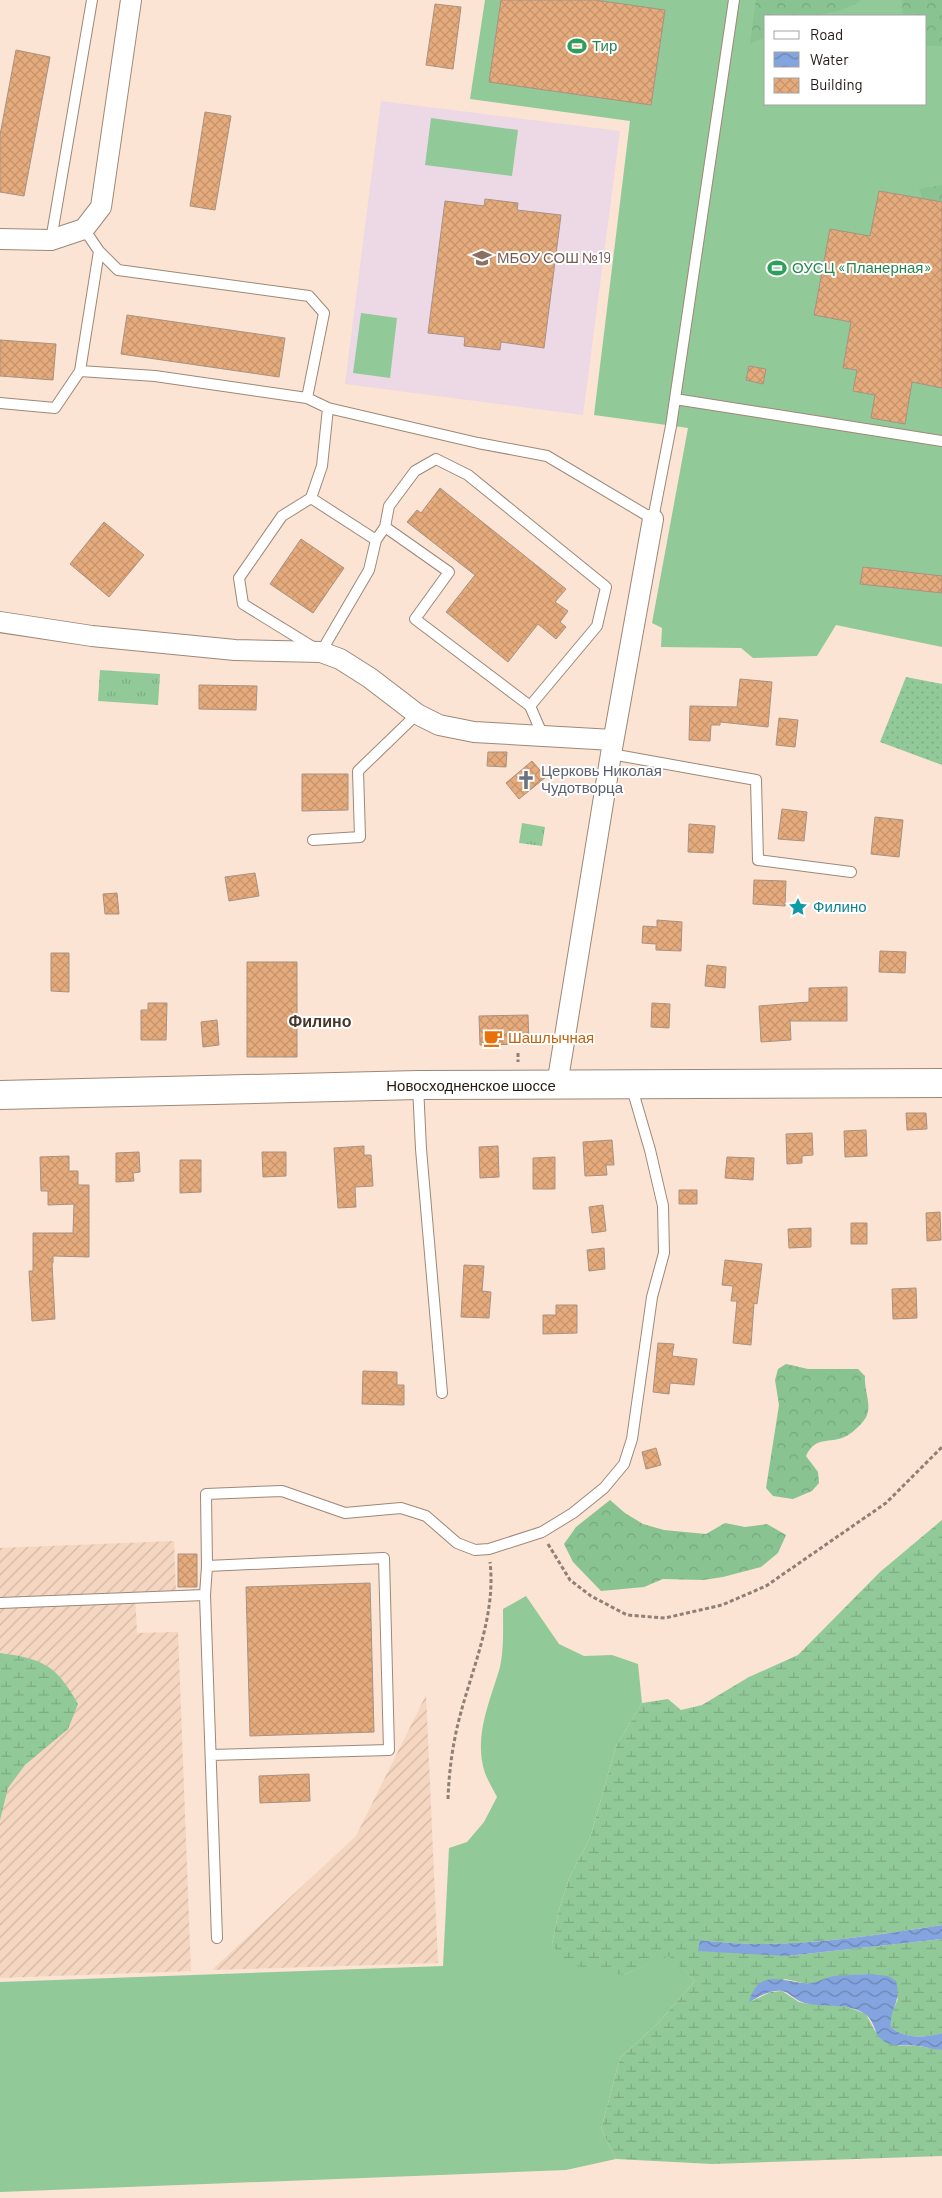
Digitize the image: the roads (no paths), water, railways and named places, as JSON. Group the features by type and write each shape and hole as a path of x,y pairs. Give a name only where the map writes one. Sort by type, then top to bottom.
{"main road":[{"name":"Новосходненское шоссе","path":"0,1095 418,1085 942,1084"}],"street":[{"path":"0,239 51,240 84,229 101,207 131,0"},
{"path":"557,1085 612,747 653,519"},
{"path":"0,622 92,636 235,650 321,652 340,658 417,714 439,726 474,732 543,736 612,747"}],"lane":[{"path":"51,240 92,0"},
{"path":"80,371 155,376 307,398 328,408 478,443 547,456 653,519 675,399 734,0"},
{"path":"84,229 100,252 118,270 309,296 324,313 307,398"},
{"path":"0,403 55,408 80,371 100,252"},
{"path":"675,399 942,441"},
{"path":"328,408 322,466 310,498 282,516 239,578 243,604 321,652 369,570 376,540 384,527 389,506 415,471 436,459 468,475 606,587 597,626 530,706"},
{"path":"310,498 376,540"},
{"path":"384,527 449,572 415,620 530,706 543,736"},
{"path":"313,840 360,837 358,772 417,714"},
{"path":"612,747 756,780 758,860 851,872"},
{"path":"217,1938 205,1595 206,1494 282,1491 345,1513 401,1508 426,1516 457,1543 475,1550 489,1549 542,1532 573,1513 604,1488 624,1464 632,1439 652,1297 664,1252 663,1206 650,1150 630,1084"},
{"path":"418,1085 421,1149 442,1393"},
{"path":"206,1566 384,1558 389,1750 210,1754"},
{"path":"0,1603 205,1595"}],"water":[{"path":"942,1925 942,1939 787,1956 698,1951 700,1940 760,1944 791,1943 852,1938"},
{"path":"869,1974 888,1976 896,1981 897,2000 892,2015 891,2027 902,2034 915,2036 929,2036 942,2033 942,2050 919,2046 893,2045 883,2041 868,2016 858,2010 842,2006 810,2004 799,2001 785,1992 778,1991 765,1994 749,2002 754,1990 760,1983 767,1980 775,1979 811,1983 834,1976"}],"place":[{"name":"Тир","path":"577,46"},
{"name":"МБОУ СОШ №19","path":"482,258"},
{"name":"ОУСЦ «Планерная»","path":"777,268"},
{"name":"Церковь Николая Чудотворца","path":"526,780"},
{"name":"Филино","path":"798,907"},
{"name":"Шашлычная","path":"493,1038"}],"district":[{"name":"Филино","path":"320,1021"}]}
